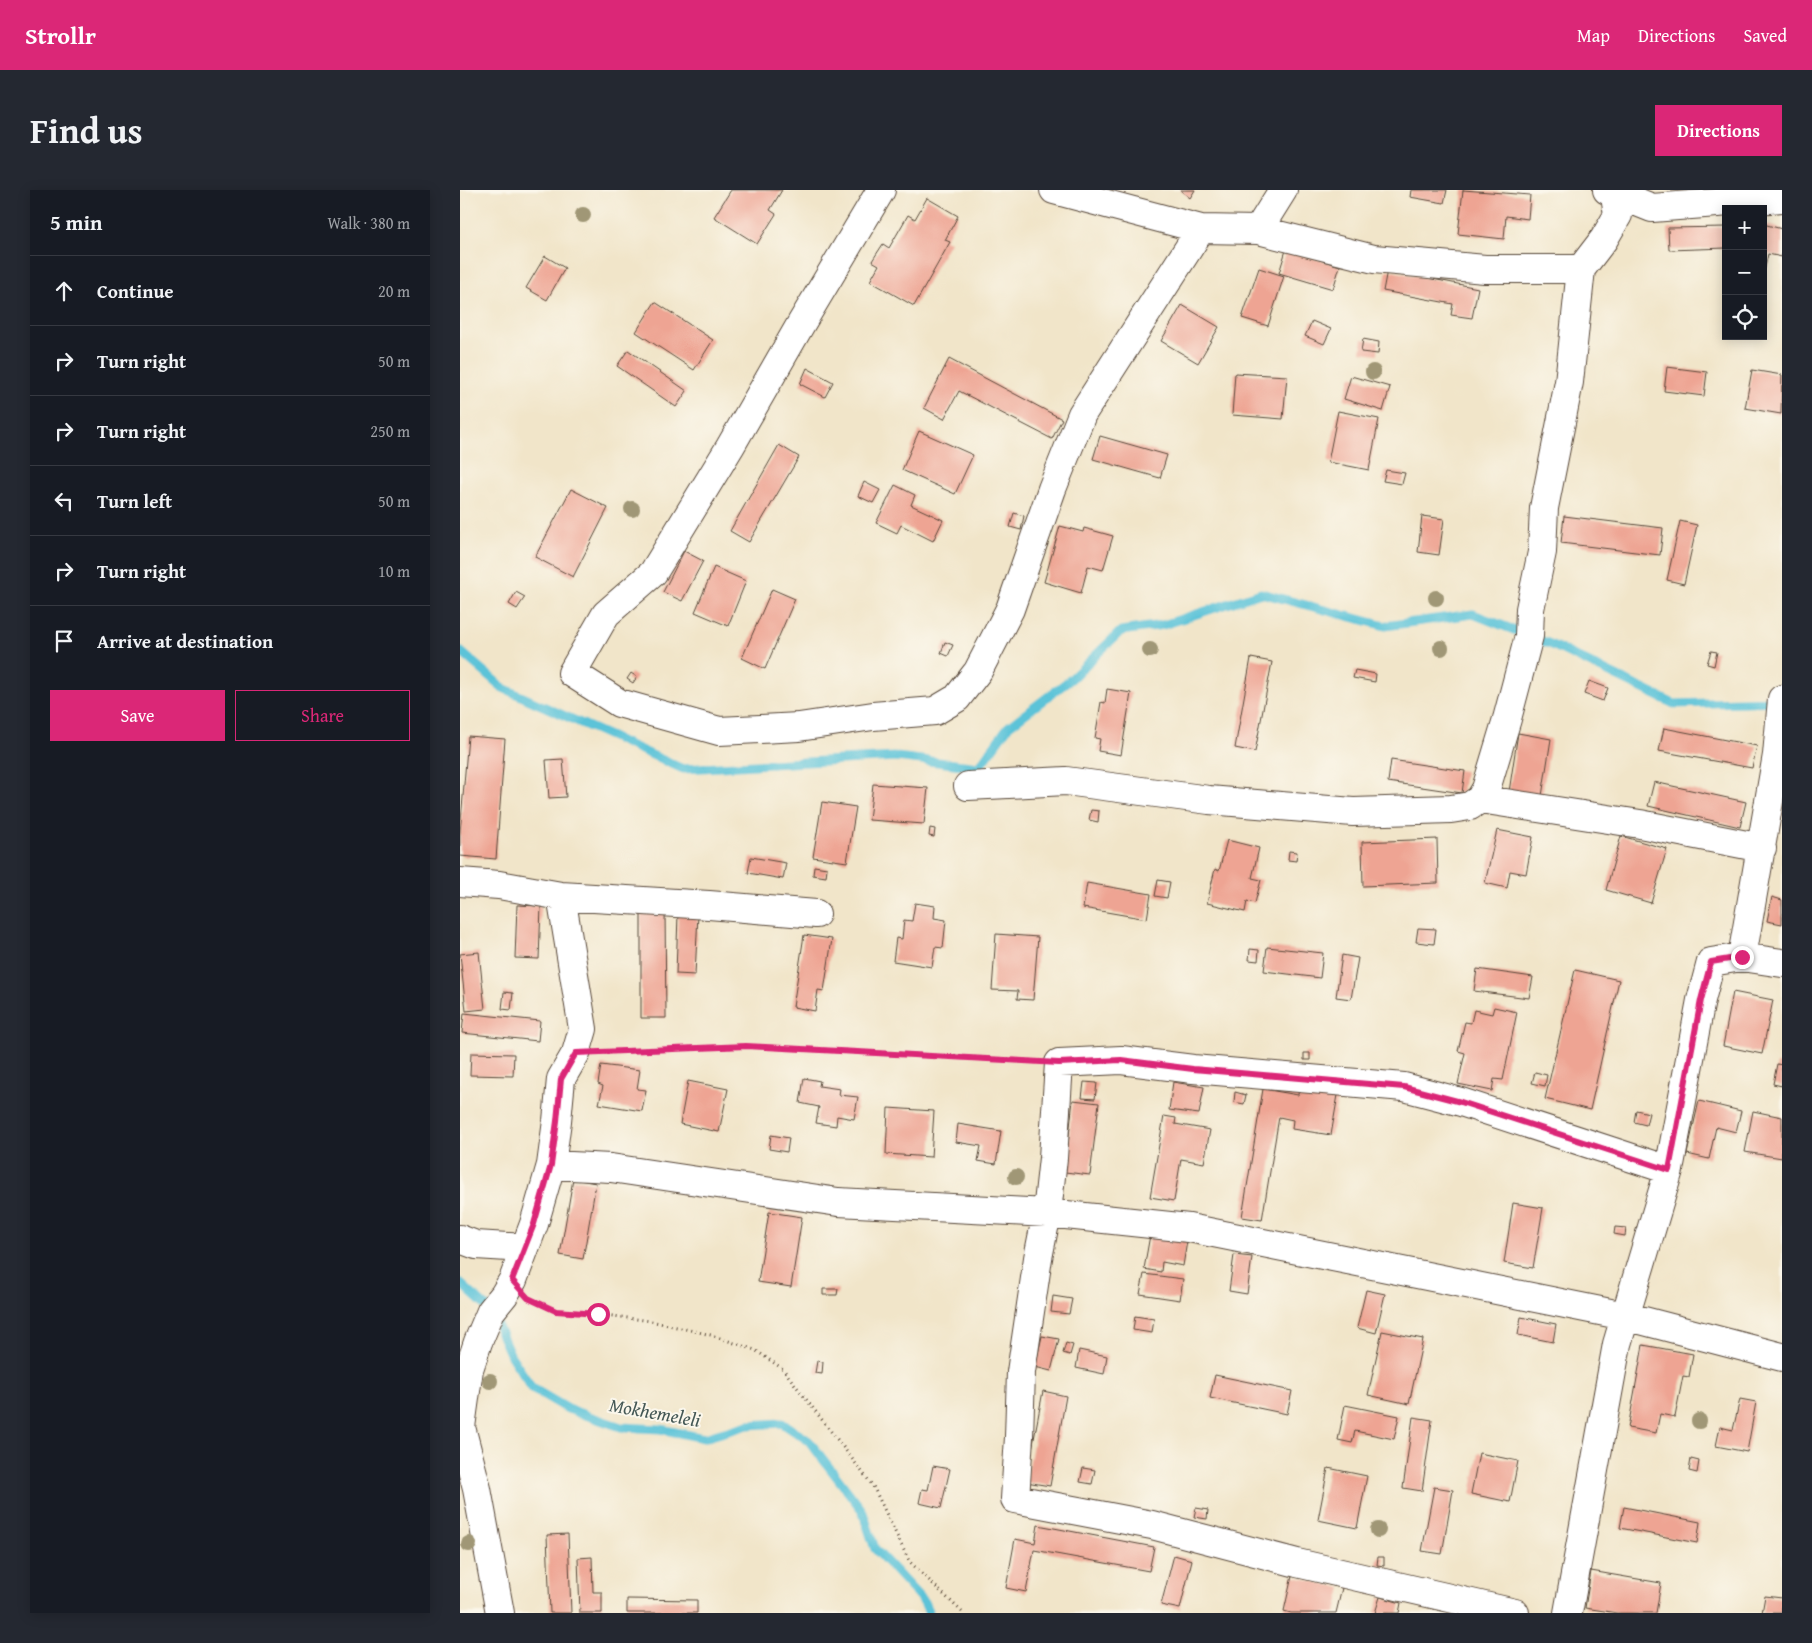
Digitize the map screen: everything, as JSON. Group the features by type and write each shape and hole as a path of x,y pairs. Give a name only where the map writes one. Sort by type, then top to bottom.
{"street":[{"path":"881,190 730,447 653,573 606,614 572,673 619,703 719,731 799,727 873,716 935,711 957,698 978,671 1010,609 1052,489 1082,414 1201,229"},
{"path":"1054,190 1201,229 1258,230 1374,259 1485,268 1580,269"},
{"path":"1258,230 1283,190"},
{"path":"1612,191 1652,208 1782,198"},
{"path":"968,786 1066,781 1209,800 1353,812 1451,809 1470,806 1480,799 1486,789 1529,636 1530,608 1542,552 1544,508 1569,382 1580,269 1604,239 1618,215 1612,191"},
{"path":"1742,957 1777,754 1782,699"},
{"path":"1480,799 1640,824 1762,848"},
{"path":"460,882 499,885 561,896 816,914"},
{"path":"500,1613 477,1488 461,1427 469,1369 478,1342 491,1311 504,1295 512,1280 534,1224 551,1165 561,1079 576,1053 582,1030 561,896"},
{"path":"1568,1613 1617,1344 1669,1170 1701,1000 1711,962 1742,957 1782,963"},
{"path":"1515,1613 1297,1563 1152,1525 1015,1500 1021,1372 1054,1158 1059,1063 1121,1060 1193,1069 1404,1087 1461,1102 1669,1170"},
{"path":"551,1165 611,1168 838,1202 1047,1213 1189,1228 1625,1316 1782,1357"},
{"path":"460,1239 476,1245 525,1248"}],"path":[{"path":"576,1053 746,1046 1059,1063"},
{"path":"512,1280 528,1298 556,1311 650,1321 711,1335 755,1350 783,1369 873,1486 909,1561 963,1613"}],"building":[{"path":"731,190 782,190 770,210 776,214 757,244 714,217"},
{"path":"1180,190 1195,190 1190,198"},
{"path":"1411,190 1447,190 1444,203 1410,197"},
{"path":"1463,190 1530,195 1528,219 1506,216 1504,239 1458,234"},
{"path":"927,198 958,216 945,240 950,242 914,306 870,281 879,265 872,261 883,244 889,248 908,215 915,219"},
{"path":"1767,225 1782,229 1782,257 1768,254 1767,258"},
{"path":"1722,227 1722,248 1669,250 1668,228"},
{"path":"1286,250 1340,266 1333,289 1279,273"},
{"path":"545,256 565,268 547,300 526,288"},
{"path":"1259,268 1284,276 1268,326 1242,318"},
{"path":"1387,270 1478,288 1472,318 1451,315 1453,304 1383,291"},
{"path":"655,302 713,340 694,370 636,332"},
{"path":"1182,305 1219,327 1198,363 1161,341"},
{"path":"1312,321 1331,329 1324,344 1305,336"},
{"path":"1363,339 1379,342 1378,354 1361,352"},
{"path":"628,350 687,391 676,407 617,366"},
{"path":"949,359 1062,419 1052,439 959,391 944,419 924,408"},
{"path":"1667,367 1707,372 1704,396 1664,391"},
{"path":"807,368 833,382 825,397 800,384"},
{"path":"1752,370 1782,375 1781,414 1745,408"},
{"path":"1235,373 1287,376 1283,419 1232,415"},
{"path":"1351,376 1390,387 1383,411 1344,399"},
{"path":"1338,411 1379,419 1369,470 1328,462"},
{"path":"919,431 973,455 955,494 902,470"},
{"path":"1100,436 1167,455 1160,478 1093,459"},
{"path":"779,445 799,457 749,542 730,531"},
{"path":"1386,470 1405,473 1402,484 1383,481"},
{"path":"864,482 880,490 873,503 858,496"},
{"path":"895,485 915,495 911,505 943,520 933,541 901,525 897,533 876,523"},
{"path":"571,489 608,508 573,577 535,557"},
{"path":"1014,513 1024,516 1021,530 1010,527"},
{"path":"1422,516 1444,519 1439,555 1418,552"},
{"path":"1564,516 1663,528 1660,555 1561,543"},
{"path":"1680,521 1697,525 1684,584 1667,580"},
{"path":"1060,526 1083,532 1084,528 1113,536 1103,570 1088,566 1081,593 1044,582"},
{"path":"684,551 703,561 682,601 663,592"},
{"path":"714,567 746,581 728,626 695,612"},
{"path":"772,589 795,599 765,669 742,658"},
{"path":"516,592 525,597 517,609 509,604"},
{"path":"945,642 953,645 948,656 941,653"},
{"path":"1711,651 1717,652 1714,666 1707,664"},
{"path":"1251,658 1272,662 1255,752 1235,748"},
{"path":"1355,670 1376,674 1375,682 1353,678"},
{"path":"631,673 637,677 633,683 627,679"},
{"path":"1589,681 1608,688 1603,701 1584,694"},
{"path":"1107,689 1131,693 1121,755 1098,751 1100,739 1095,738 1101,702 1105,703"},
{"path":"1664,728 1757,746 1752,768 1659,751"},
{"path":"1518,733 1551,739 1542,796 1509,792"},
{"path":"468,736 505,739 496,859 460,856 460,833"},
{"path":"563,759 566,797 549,798 546,760"},
{"path":"1391,760 1465,771 1462,793 1388,782"},
{"path":"1654,782 1746,802 1740,827 1648,806"},
{"path":"873,784 928,788 924,824 869,820"},
{"path":"822,802 856,807 847,862 813,857"},
{"path":"1091,810 1099,811 1098,822 1089,820"},
{"path":"930,828 935,829 934,837 929,836"},
{"path":"1497,830 1533,837 1526,874 1510,871 1507,888 1485,883"},
{"path":"1621,836 1667,849 1651,903 1606,890"},
{"path":"1437,839 1438,883 1363,886 1362,842"},
{"path":"1227,840 1259,848 1252,878 1261,880 1255,903 1247,901 1245,912 1207,903 1215,869 1219,871"},
{"path":"1289,851 1297,852 1296,861 1288,860"},
{"path":"751,857 786,863 783,879 748,873"},
{"path":"814,866 827,868 826,877 813,875"},
{"path":"1158,880 1170,882 1167,898 1155,896"},
{"path":"1087,883 1151,894 1147,919 1083,908"},
{"path":"1772,897 1782,900 1782,924 1767,921"},
{"path":"915,903 935,906 934,918 946,920 943,948 935,947 932,967 893,961 896,938 902,939 904,920 912,921"},
{"path":"517,905 541,906 539,959 515,958"},
{"path":"641,912 665,912 666,1018 641,1018"},
{"path":"678,914 698,914 695,975 676,974"},
{"path":"1418,928 1436,929 1434,944 1416,942"},
{"path":"996,934 1038,937 1033,1000 1017,999 1018,991 992,990"},
{"path":"804,935 832,939 824,991 818,990 815,1011 793,1007"},
{"path":"1267,947 1323,953 1320,978 1264,971"},
{"path":"1250,949 1259,950 1258,961 1249,960"},
{"path":"479,952 485,1009 466,1011 460,954"},
{"path":"1342,955 1358,958 1351,999 1336,997"},
{"path":"1477,969 1533,977 1529,998 1474,991"},
{"path":"1575,970 1619,980 1590,1110 1545,1099"},
{"path":"504,992 513,993 511,1010 502,1009"},
{"path":"1733,992 1773,1000 1762,1054 1723,1046"},
{"path":"1494,1007 1517,1012 1503,1080 1494,1079 1492,1091 1458,1084 1465,1053 1458,1051 1465,1022 1471,1023 1474,1010 1492,1014"},
{"path":"464,1013 540,1021 538,1041 462,1033"},
{"path":"471,1053 514,1054 513,1076 470,1075"},
{"path":"1304,1053 1310,1053 1310,1060 1304,1060"},
{"path":"1777,1064 1782,1065 1782,1086 1773,1084"},
{"path":"601,1065 640,1070 637,1089 646,1090 642,1111 599,1104 603,1086 598,1084"},
{"path":"1535,1072 1547,1075 1545,1086 1532,1083"},
{"path":"804,1078 820,1081 819,1086 840,1089 839,1095 858,1097 854,1119 837,1116 836,1126 816,1123 819,1107 800,1103"},
{"path":"688,1081 728,1089 719,1132 680,1124"},
{"path":"1084,1082 1097,1083 1095,1099 1082,1098"},
{"path":"1173,1082 1204,1087 1199,1114 1169,1110"},
{"path":"1299,1088 1338,1095 1331,1135 1292,1129 1293,1120 1279,1117 1262,1220 1242,1217 1263,1089 1298,1095"},
{"path":"1235,1092 1246,1095 1244,1104 1234,1102"},
{"path":"1073,1100 1099,1103 1090,1175 1065,1172"},
{"path":"1699,1101 1741,1111 1736,1132 1716,1127 1709,1159 1687,1154"},
{"path":"888,1108 934,1111 931,1157 886,1154"},
{"path":"1636,1110 1649,1113 1646,1125 1634,1122"},
{"path":"1753,1111 1782,1117 1782,1158 1745,1152"},
{"path":"1164,1116 1176,1118 1175,1124 1210,1130 1204,1163 1181,1159 1174,1201 1150,1197"},
{"path":"958,1124 1001,1131 996,1164 978,1161 981,1146 956,1142"},
{"path":"771,1135 789,1138 787,1152 769,1149"},
{"path":"573,1179 596,1183 583,1259 560,1255"},
{"path":"1513,1203 1543,1208 1533,1268 1504,1263"},
{"path":"769,1212 802,1217 791,1287 758,1282"},
{"path":"1615,1227 1626,1228 1625,1236 1614,1234"},
{"path":"1150,1235 1187,1241 1183,1266 1162,1262 1161,1272 1144,1269"},
{"path":"1234,1255 1252,1257 1247,1294 1229,1291"},
{"path":"1144,1274 1183,1279 1180,1300 1140,1294"},
{"path":"823,1289 838,1289 837,1295 823,1295"},
{"path":"1366,1290 1385,1294 1376,1333 1357,1328"},
{"path":"1053,1296 1072,1299 1069,1314 1051,1312"},
{"path":"1135,1316 1154,1319 1152,1333 1133,1330"},
{"path":"1521,1317 1556,1324 1553,1342 1518,1335"},
{"path":"1382,1331 1423,1339 1409,1404 1368,1395"},
{"path":"1042,1336 1059,1339 1051,1371 1035,1367"},
{"path":"1066,1343 1073,1345 1070,1355 1063,1353"},
{"path":"1643,1345 1693,1354 1689,1377 1683,1376 1675,1417 1660,1414 1656,1433 1628,1428"},
{"path":"1079,1350 1107,1356 1104,1374 1076,1368"},
{"path":"817,1361 823,1362 822,1374 815,1373"},
{"path":"1215,1375 1292,1391 1287,1414 1210,1398"},
{"path":"1043,1391 1066,1396 1050,1486 1026,1482"},
{"path":"1740,1399 1756,1402 1747,1452 1716,1446 1720,1427 1733,1430"},
{"path":"1345,1405 1399,1416 1394,1439 1355,1431 1352,1443 1338,1440"},
{"path":"1413,1417 1432,1420 1422,1491 1403,1488"},
{"path":"1479,1453 1518,1461 1510,1502 1471,1494"},
{"path":"1691,1459 1699,1461 1697,1473 1689,1471"},
{"path":"933,1466 950,1469 941,1508 919,1503 922,1489 928,1490"},
{"path":"1083,1468 1095,1470 1092,1484 1080,1482"},
{"path":"1328,1468 1367,1476 1357,1528 1318,1520"},
{"path":"1434,1487 1453,1490 1442,1554 1422,1551"},
{"path":"1624,1507 1700,1522 1697,1543 1620,1528"},
{"path":"1196,1508 1208,1510 1207,1519 1194,1517"},
{"path":"1038,1525 1154,1547 1149,1571 1034,1550 1026,1592 1006,1588 1015,1539 1035,1543"},
{"path":"568,1534 571,1613 550,1613 547,1535"},
{"path":"1174,1555 1192,1560 1180,1609 1161,1605"},
{"path":"592,1557 593,1592 602,1592 602,1613 580,1613 578,1558"},
{"path":"1378,1557 1384,1557 1384,1566 1377,1565"},
{"path":"1591,1571 1661,1583 1656,1613 1617,1613 1585,1608"},
{"path":"1292,1576 1342,1588 1336,1613 1291,1613 1284,1611"},
{"path":"1765,1596 1782,1598 1782,1613 1762,1613"},
{"path":"1380,1597 1401,1603 1399,1613 1375,1613"},
{"path":"627,1599 697,1600 697,1613 627,1613"}],"waterway":[{"path":"460,651 503,688 683,769 896,757 979,767 1008,727 1071,679 1121,631 1163,625 1261,593 1385,626 1473,614 1550,644 1674,704 1779,701"},
{"name":"Mokhemeleli","path":"460,1283 491,1311 511,1356 532,1388 568,1409 621,1427 660,1429 704,1438 748,1425 782,1423 809,1441 862,1510 875,1549 924,1602 929,1613"}],"route":[{"path":"598,1314 556,1311 528,1298 512,1280 534,1224 551,1165 561,1079 576,1053 746,1046 1059,1063 1121,1060 1193,1069 1404,1087 1461,1102 1669,1170 1701,1000 1711,962 1742,957"}]}
